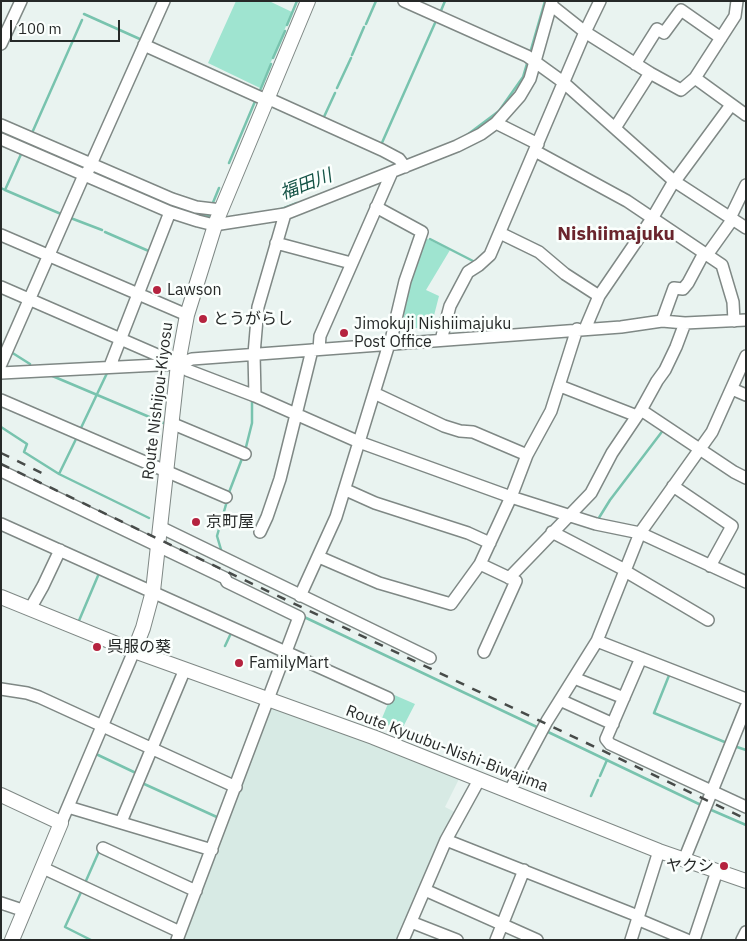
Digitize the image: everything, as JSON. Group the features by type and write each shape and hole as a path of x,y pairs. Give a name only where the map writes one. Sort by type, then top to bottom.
{"main road":[{"name":"Route Nishijou-Kiyosu","path":"134,651 143,628 153,591 178,364 187,316 218,217 308,1"},
{"path":"1,597 134,651"},
{"name":"Route Kyuubu-Nishi-Biwajima","path":"134,651 373,737 659,851 746,881"},
{"path":"1,795 61,823 12,940"}],"street":[{"path":"1,44 21,1"},
{"path":"1,364 4,351 30,300 164,1"},
{"path":"404,1 532,60 563,82 674,181 746,228"},
{"path":"441,340 450,306 468,272 486,260 500,233 563,82 600,1"},
{"path":"1,124 87,171 170,212 218,217 285,214 392,172 402,163 457,146 496,124 520,96 552,3 585,32 635,64 681,90 695,78 735,16 737,1"},
{"path":"635,64 657,29 664,33 681,10 721,38"},
{"path":"144,45 267,99 402,163"},
{"path":"615,128 650,73"},
{"path":"695,78 746,115"},
{"path":"319,557 379,583 451,604 480,564 511,497 527,455 546,424 581,329 599,296 653,217 674,181 732,105"},
{"path":"496,124 653,217 722,265 733,302 734,320"},
{"path":"1,138 87,171 218,217"},
{"path":"260,532 280,478 295,414 320,336 392,172"},
{"path":"662,321 674,288 683,289 688,283 731,219 746,185"},
{"path":"300,596 336,518 346,490 390,344 405,281 422,232 376,207"},
{"path":"110,366 170,212"},
{"path":"255,396 254,354 258,307 285,214"},
{"path":"500,233 538,252 565,274 599,296"},
{"path":"1,235 187,316"},
{"path":"276,243 351,263"},
{"path":"1,287 178,364 187,370 255,396 359,442 511,497 596,524 640,533 746,582"},
{"path":"1,373 178,364 192,359 621,327 662,321 685,323 746,320"},
{"path":"509,578 590,493 612,453 665,370 685,323"},
{"path":"509,792 547,720 597,641 640,533 712,432 746,356"},
{"path":"560,386 639,413 700,448 734,472 746,478"},
{"path":"732,389 746,395"},
{"path":"374,393 444,426 460,431 473,432 527,455"},
{"path":"1,400 226,497"},
{"path":"171,423 245,454"},
{"path":"1,471 225,578 227,582 299,617 179,936 43,868"},
{"path":"673,486 732,526 710,566"},
{"path":"346,490 375,503 468,533 490,543"},
{"path":"1,524 388,698"},
{"path":"160,527 430,658"},
{"path":"552,532 625,570 708,620"},
{"path":"30,609 60,550"},
{"path":"480,564 516,581 484,652"},
{"path":"597,641 746,699"},
{"path":"61,823 134,651"},
{"path":"641,658 606,739 610,744 746,807"},
{"path":"121,822 185,670"},
{"path":"574,678 624,698"},
{"path":"1,689 28,693 39,697 236,787"},
{"path":"560,700 613,724"},
{"path":"684,860 746,707"},
{"path":"403,940 446,840 479,780"},
{"path":"68,807 212,850"},
{"path":"446,840 524,870 687,940"},
{"path":"103,848 196,891"},
{"path":"631,940 659,851"},
{"path":"496,940 524,870"},
{"path":"694,940 717,871"},
{"path":"425,890 538,940"},
{"path":"1,903 25,911"},
{"path":"411,922 457,940"},
{"path":"742,940 746,932"}],"shaded area":[{"path":"236,1 269,1 292,12 260,88 208,63"},
{"path":"1,128 217,212 213,222 201,220 1,136"},
{"path":"424,237 450,250 426,290 439,296 430,331 397,324"},
{"path":"392,694 415,704 402,729 380,723"},
{"path":"271,705 461,775 445,807 457,813 402,940 181,940"}],"waterway":[{"path":"287,25 297,1"},
{"path":"366,24 376,1"},
{"path":"440,13 445,1"},
{"name":"福田川","path":"530,53 545,1"},
{"path":"84,14 142,40"},
{"path":"32,133 82,20"},
{"path":"381,145 435,23"},
{"path":"352,55 364,27"},
{"path":"273,58 285,31"},
{"path":"337,88 351,58"},
{"name":"福田川","path":"467,135 499,111 523,77 528,60"},
{"path":"259,93 271,64"},
{"path":"323,119 335,93"},
{"path":"229,163 256,99"},
{"path":"1,188 5,190 22,152"},
{"path":"212,205 219,188"},
{"path":"5,190 61,214"},
{"name":"福田川","path":"279,210 297,203"},
{"path":"68,217 102,230"},
{"path":"105,232 151,252"},
{"path":"430,239 475,262"},
{"path":"11,352 30,364"},
{"path":"80,430 108,371"},
{"path":"50,375 166,424"},
{"path":"245,451 252,423 252,400 254,401"},
{"path":"1,427 27,444 24,452 59,474"},
{"path":"597,521 610,500 664,429"},
{"path":"77,437 59,474 149,518"},
{"path":"228,495 243,456"},
{"path":"222,553 217,536 227,501"},
{"path":"78,623 100,571"},
{"path":"302,616 539,728"},
{"path":"225,646 232,631"},
{"path":"670,673 654,713 727,743"},
{"path":"546,731 701,805"},
{"path":"734,746 746,750"},
{"path":"96,754 138,774"},
{"path":"600,776 607,760"},
{"path":"591,796 598,780"},
{"path":"142,783 219,818"},
{"path":"709,809 746,825"},
{"path":"85,883 100,849"},
{"path":"82,890 65,927 91,940"}],"railway":[{"path":"1,453 48,476"},
{"path":"1,464 746,819"}],"place":[{"name":"Lawson","path":"157,290"},
{"name":"とうがらし","path":"203,319"},
{"name":"Jimokuji Nishiimajuku Post Office","path":"344,333"},
{"name":"京町屋","path":"196,522"},
{"name":"呉服の葵","path":"97,647"},
{"name":"FamilyMart","path":"239,663"},
{"name":"ヤクシ","path":"724,866"}],"district":[{"name":"Nishiimajuku","path":"616,235"}]}
